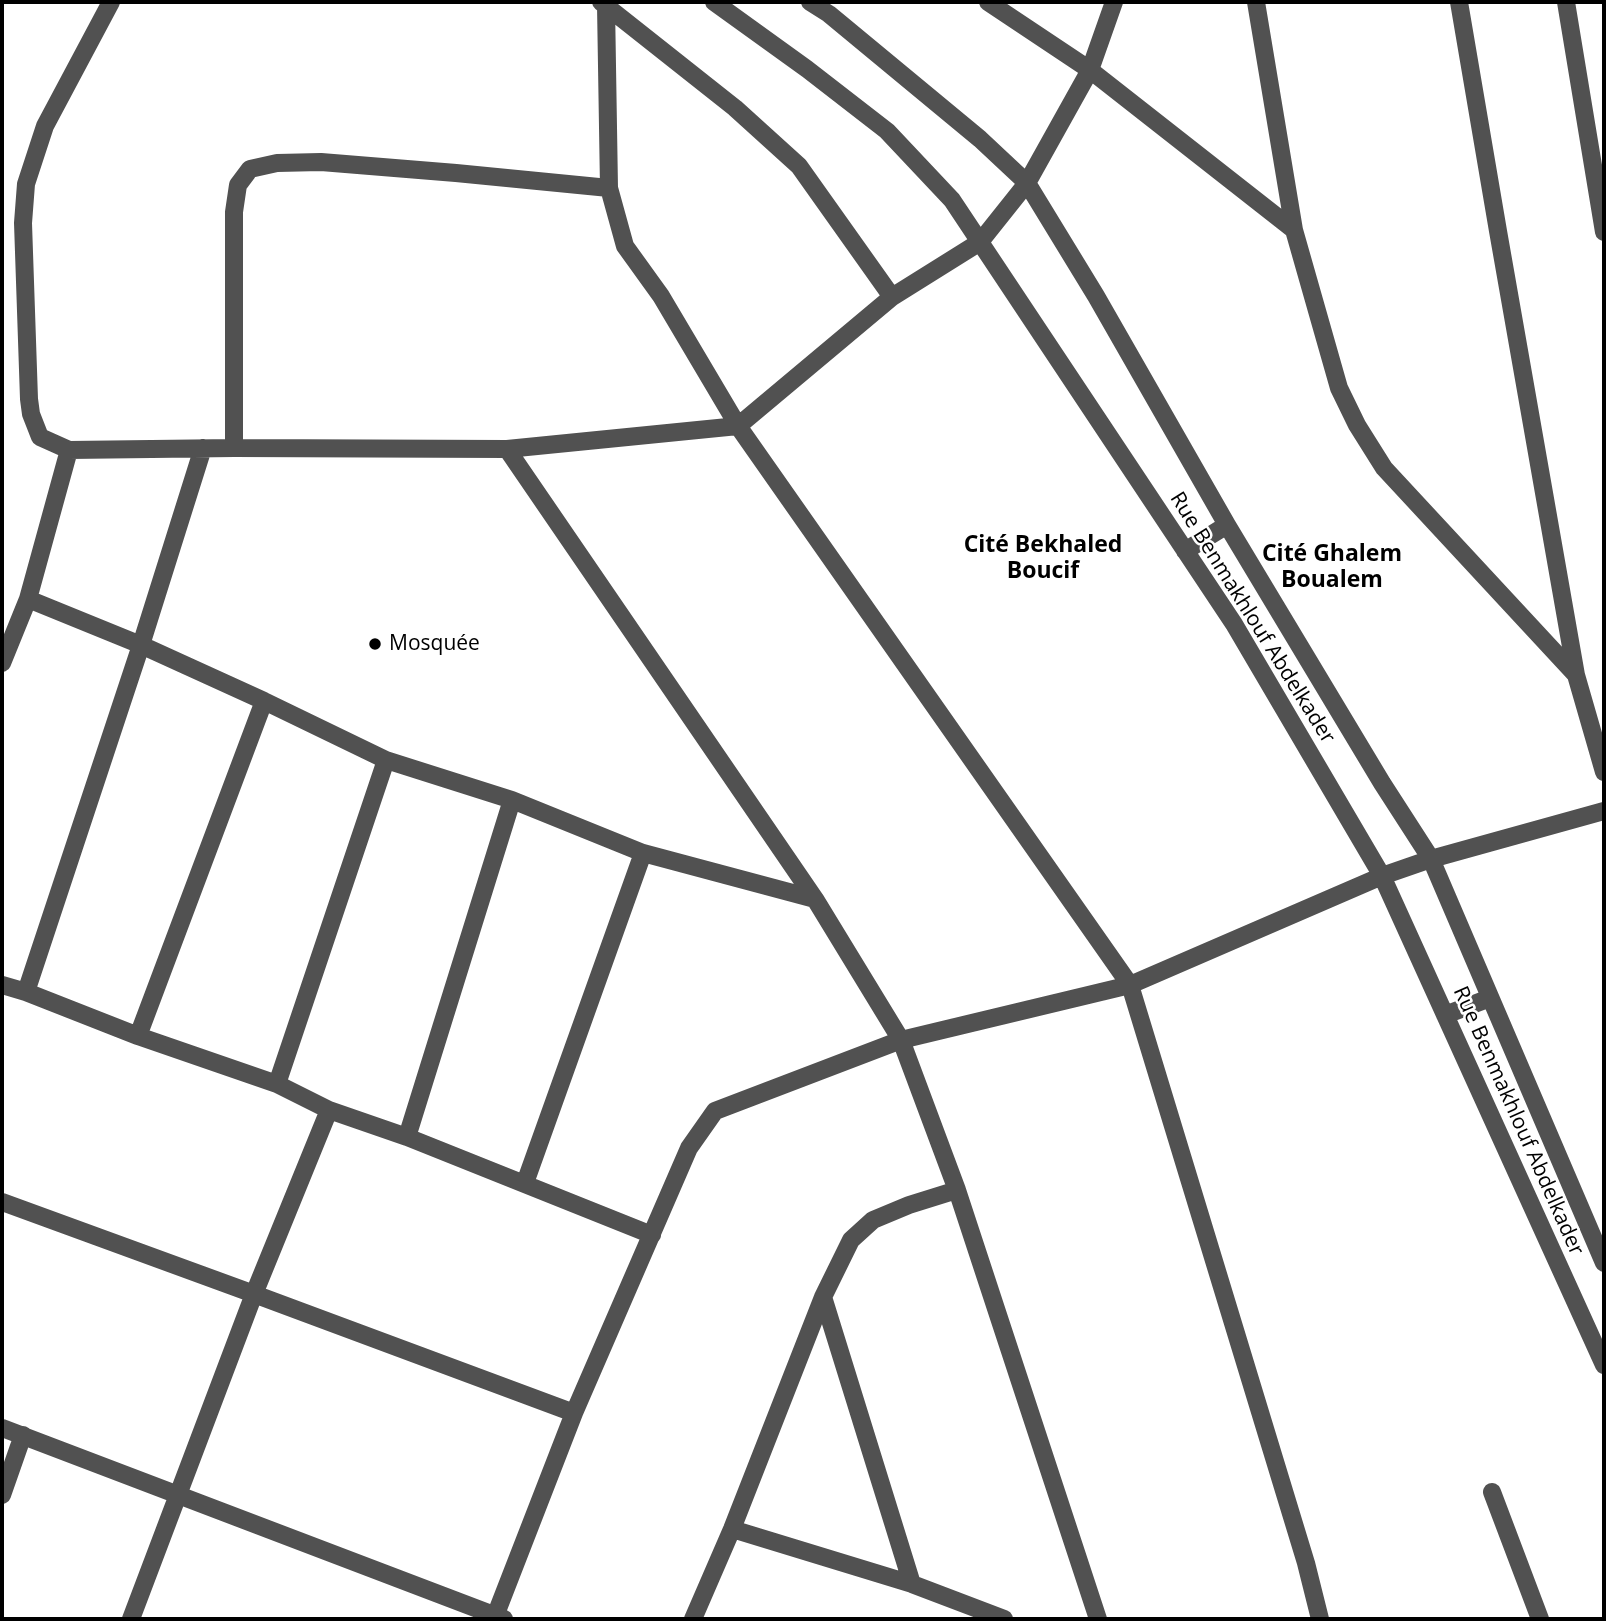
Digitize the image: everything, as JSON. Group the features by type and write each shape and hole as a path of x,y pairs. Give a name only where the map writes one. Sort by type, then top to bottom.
{"street":[{"path":"111,2 45,126 26,184 23,223 31,414 40,437 69,450 507,449 738,426 892,297 980,242 1027,183 1090,70 1114,2"},
{"name":"Rue Benmakhlouf Abdelkader","path":"714,2 887,131 952,200 1234,624 1382,876 1445,1015 1596,1325 1604,1366"},
{"name":"Rue Benmakhlouf Abdelkader","path":"810,2 829,14 970,131 1027,183 1096,296 1227,525 1382,783 1431,859 1604,1263"},
{"path":"988,2 1090,70 1294,230"},
{"path":"1256,2 1294,230 1339,388 1357,425 1384,468 1576,676"},
{"path":"1460,2 1576,676 1604,772"},
{"path":"1566,2 1604,232"},
{"path":"603,3 735,107 799,166 892,297"},
{"path":"603,3 609,188 625,246 660,296 738,426 1130,985 1306,1563 1320,1619"},
{"path":"234,448 234,212 238,185 250,169 277,163 321,162 609,188"},
{"path":"26,992 203,448"},
{"path":"507,449 815,899 901,1040 957,1190 1098,1619"},
{"path":"2,663 29,599 69,450"},
{"path":"1185,551 1227,525"},
{"path":"29,599 141,645 386,760 512,800 643,853 815,899"},
{"path":"138,1036 264,701"},
{"path":"277,1084 386,760"},
{"path":"407,1137 512,800"},
{"path":"2,1428 498,1618 573,1413 690,1148 715,1111 901,1040 1130,985 1382,876 1431,859 1604,811"},
{"path":"525,1183 643,853"},
{"path":"2,985 277,1084 329,1110 407,1137 652,1235"},
{"path":"1445,1015 1490,998"},
{"path":"131,1619 254,1294 329,1110"},
{"path":"693,1619 732,1529 822,1297 851,1240 873,1220 957,1190"},
{"path":"2,1202 573,1413"},
{"path":"822,1297 912,1584"},
{"path":"2,1495 23,1435"},
{"path":"1492,1492 1540,1619"},
{"path":"732,1529 912,1584 1004,1619"}],"place":[{"name":"Mosquée","path":"375,644"}],"district":[{"name":"Cité Bekhaled Boucif","path":"1043,558"},
{"name":"Cité Ghalem Boualem","path":"1332,567"}]}
